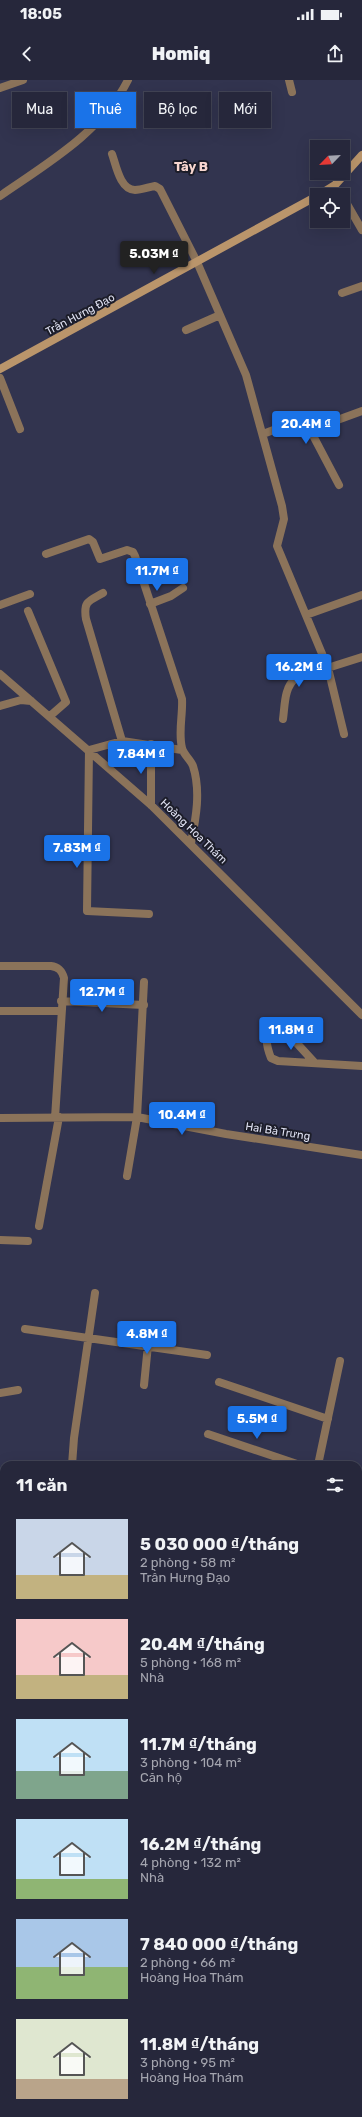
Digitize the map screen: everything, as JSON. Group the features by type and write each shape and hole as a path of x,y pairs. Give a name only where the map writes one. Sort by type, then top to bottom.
{"main road":[{"name":"Trần Hưng Đạo","path":"330,188 362,155"},
{"name":"Trần Hưng Đạo","path":"0,369 310,200"}],"street":[{"path":"0,88 23,80"},
{"path":"0,196 56,159 80,139 107,111 122,92 128,80"},
{"path":"289,80 292,92"},
{"path":"112,154 123,183 128,188 135,190 155,186 160,189 197,262 246,375 263,434 284,519 277,546 328,668 344,734"},
{"path":"350,210 362,230"},
{"path":"342,294 362,286"},
{"path":"186,330 220,315"},
{"path":"0,378 20,429"},
{"path":"310,430 362,411"},
{"path":"263,434 297,421 308,426 339,485"},
{"path":"46,554 89,539 93,542 100,559 130,550 135,556 182,699 180,721 182,750 192,764 197,780 198,797 191,843"},
{"path":"150,604 171,596 184,588"},
{"path":"0,605 30,594"},
{"path":"103,594 87,601 85,605 86,619 122,740"},
{"path":"306,615 362,596"},
{"path":"28,611 66,702 50,716"},
{"path":"283,719 287,688 296,678 362,657"},
{"name":"Hoàng Hoa Thám","path":"0,674 151,805 191,843 362,1015"},
{"path":"0,706 21,700 31,701"},
{"path":"149,914 87,911 89,750 122,740 151,744 160,748 182,750"},
{"path":"151,744 151,805"},
{"path":"0,966 57,967 62,972 64,978 60,1011 57,1117 39,1226"},
{"path":"127,1176 137,1117 144,982"},
{"path":"61,1001 144,1005"},
{"path":"0,1011 60,1011"},
{"path":"314,1062 282,1027 275,1024 272,1026 268,1032 266,1045 270,1058 278,1061 362,1066"},
{"name":"Hai Bà Trưng","path":"0,1118 137,1117 226,1134 362,1155"},
{"path":"0,1240 28,1241"},
{"path":"72,1461 74,1438 96,1293"},
{"path":"25,1328 148,1345 207,1355"},
{"path":"144,1385 148,1345"},
{"path":"319,1461 340,1361"},
{"path":"219,1382 328,1419"},
{"path":"0,1393 18,1390"},
{"path":"208,1434 288,1461"}],"district":[{"name":"Tây B","path":"191,166"}]}
